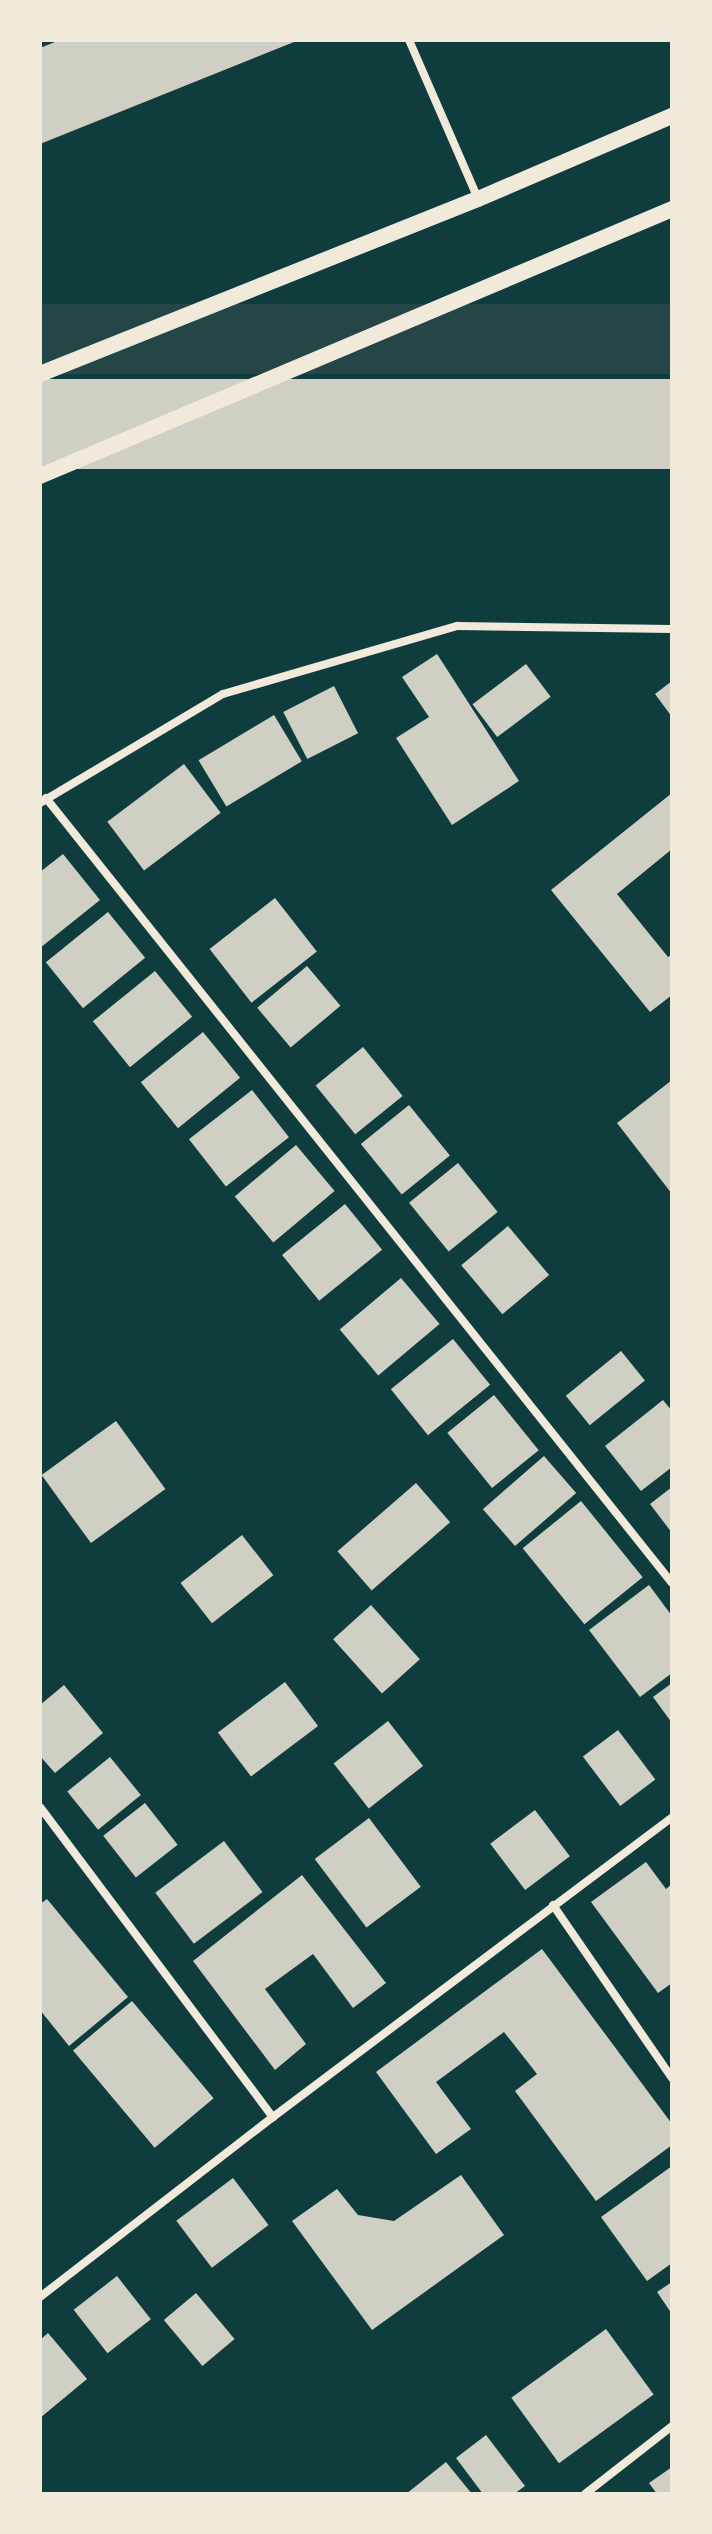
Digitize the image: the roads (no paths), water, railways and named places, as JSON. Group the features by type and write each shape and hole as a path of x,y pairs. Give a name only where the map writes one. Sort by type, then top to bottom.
{"main road":[{"path":"40,374 478,199 672,116"},
{"path":"40,476 672,209"}],"street":[{"path":"409,40 478,199"},
{"path":"672,629 457,626 223,694 43,800 672,1583"},
{"path":"40,1807 273,2117"},
{"path":"40,2297 273,2117 672,1817"},
{"path":"553,1905 672,2078"},
{"path":"585,2494 672,2426"}]}
